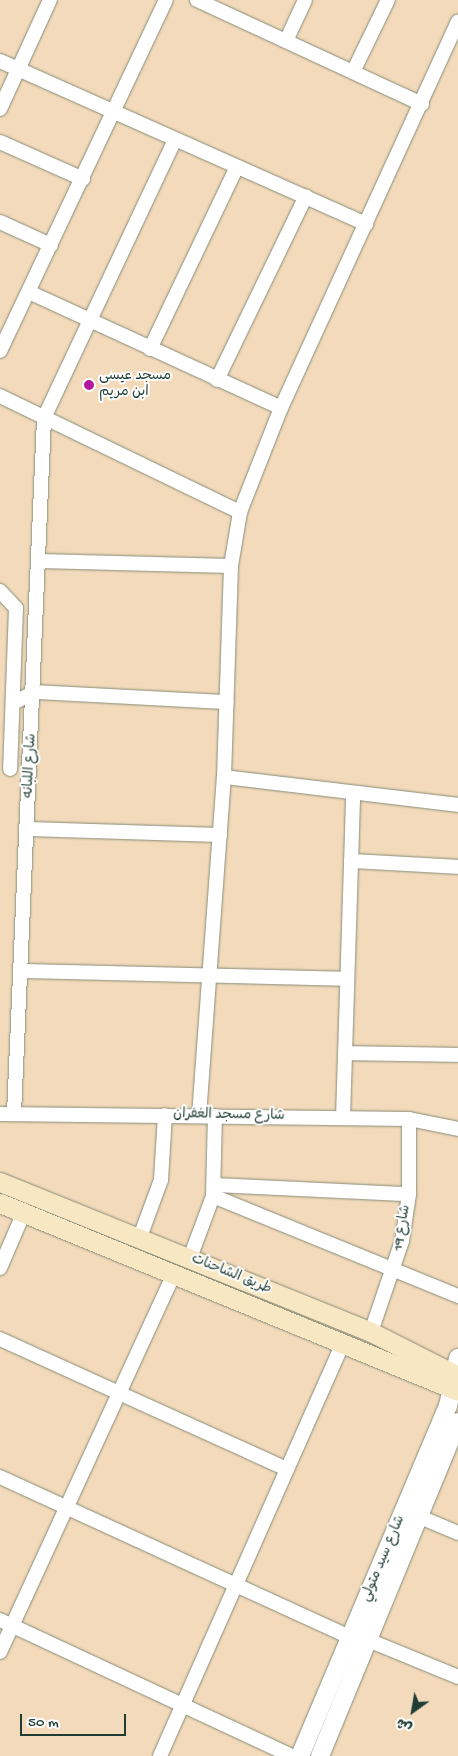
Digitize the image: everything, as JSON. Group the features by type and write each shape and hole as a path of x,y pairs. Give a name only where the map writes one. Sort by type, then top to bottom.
{"main road":[{"name":"طريق الشاحنات","path":"0,1182 371,1332 456,1378"},
{"name":"طريق الشاحنات","path":"0,1203 175,1272 343,1344 456,1378"}],"street":[{"path":"0,108 50,0"},
{"path":"0,351 115,114 166,0"},
{"path":"197,0 225,6 286,41 422,104"},
{"path":"286,41 305,0"},
{"path":"353,72 388,0"},
{"path":"199,1116 224,777 231,566 240,512 281,408 458,22"},
{"path":"0,61 115,114 306,196 366,224"},
{"path":"44,418 87,320 175,140"},
{"path":"0,142 83,179"},
{"path":"150,349 237,167"},
{"path":"217,380 306,196"},
{"path":"0,222 51,246"},
{"path":"29,292 281,408"},
{"path":"0,396 240,512"},
{"name":"شارع اللبانه","path":"7,1114 22,971 35,692 44,418"},
{"path":"40,561 231,566"},
{"path":"0,591 16,608 13,703 5,768 31,773"},
{"path":"13,703 35,692 227,702"},
{"path":"224,777 458,805"},
{"path":"343,1118 353,793"},
{"path":"28,828 220,836"},
{"path":"351,861 458,867"},
{"path":"22,971 210,974 347,979"},
{"path":"345,1053 458,1055"},
{"name":"شارع مسجد الغفران","path":"7,1114 409,1119 458,1129"},
{"path":"140,1237 161,1180 165,1115"},
{"path":"190,1258 214,1190 216,1116"},
{"name":"شارع 19","path":"371,1332 395,1268 409,1194 409,1119"},
{"path":"214,1190 409,1194"},
{"path":"214,1190 458,1296"},
{"path":"0,1268 24,1212"},
{"path":"0,1652 6,1623 67,1507 121,1394 175,1272"},
{"path":"0,1339 287,1469"},
{"path":"160,1756 343,1344"},
{"name":"شارع سيد متولي","path":"320,1756 360,1639 456,1378"},
{"name":"شارع سيد متولي","path":"300,1756 420,1517 458,1422"},
{"path":"0,1477 236,1585 360,1639 458,1677"},
{"path":"420,1517 458,1533"},
{"path":"6,1623 292,1756"}],"place":[{"name":"مسجد عيسى ابن مريم","path":"89,385"}]}
